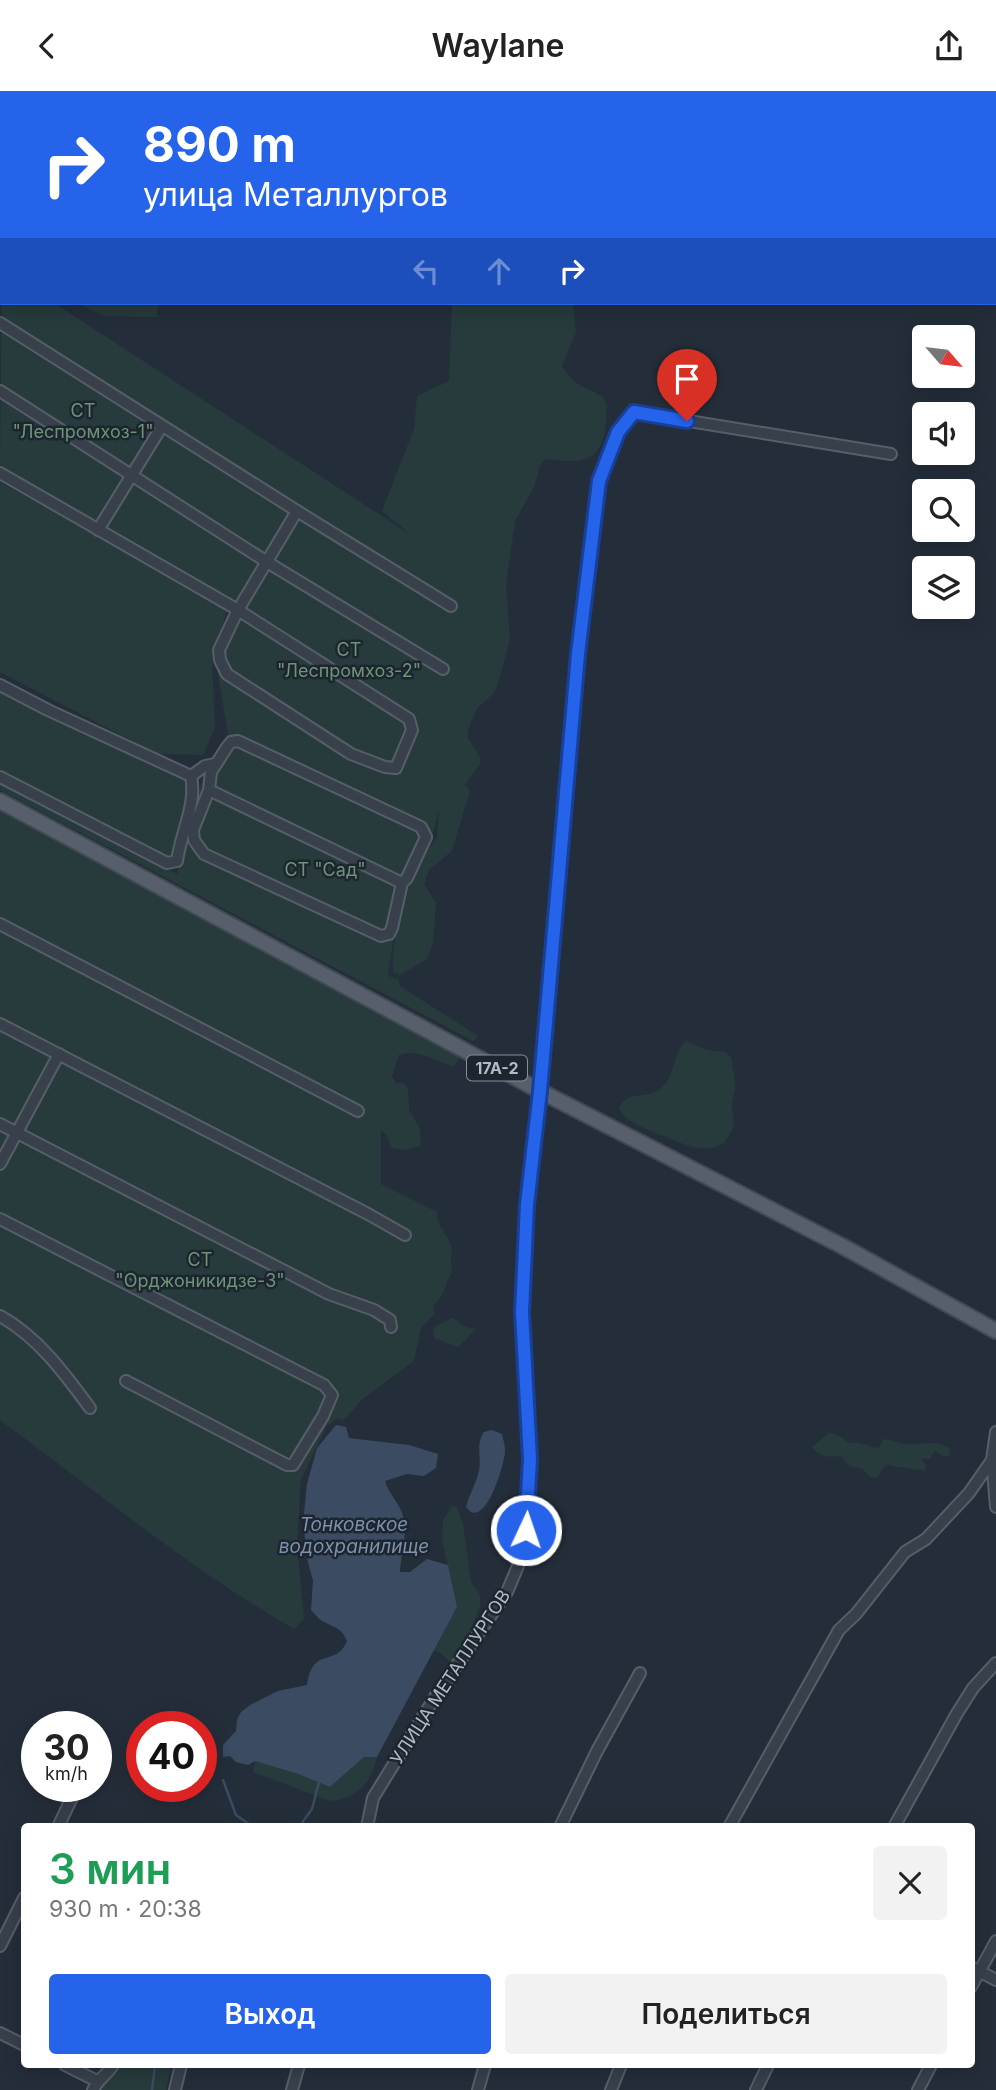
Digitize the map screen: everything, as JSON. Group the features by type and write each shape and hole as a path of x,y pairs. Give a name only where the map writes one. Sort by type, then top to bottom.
{"main road":[{"name":"17А-2","path":"0,800 540,1091 842,1246 996,1331"}],"street":[{"path":"0,323 297,512 451,606"},
{"path":"0,391 267,562 443,669"},
{"name":"УЛИЦА МЕТАЛЛУРГОВ","path":"368,1823 373,1798 435,1697 506,1593 518,1566 526,1530 530,1459 522,1312 527,1205 540,1091 579,641 599,481 618,432 634,412 891,454"},
{"path":"99,530 162,426"},
{"path":"0,473 238,610 409,719 412,730 396,768 385,767 351,754 228,674 220,660 219,650 238,610 297,512"},
{"path":"0,685 191,776"},
{"path":"238,741 421,827 426,837 407,878 402,883 389,934 381,936 204,854 194,840 193,830 209,790 215,764 231,742 238,741"},
{"path":"191,776 205,766 215,764"},
{"path":"0,777 167,863 177,860 179,841 194,788 191,776"},
{"path":"209,790 402,883"},
{"path":"0,923 358,1111"},
{"path":"0,1024 368,1213 405,1235"},
{"path":"0,1164 59,1054"},
{"path":"0,1123 329,1294 374,1310 390,1320 391,1327"},
{"path":"0,1219 324,1385 332,1395 323,1416 293,1465 287,1465 126,1381"},
{"path":"0,1316 13,1323 54,1361 90,1408"},
{"path":"996,1432 992,1460 996,1507"},
{"path":"731,1823 839,1630 856,1614 905,1552 926,1539 969,1493 992,1460"},
{"path":"896,1823 956,1715 973,1688 996,1663"},
{"path":"562,1823 597,1751 640,1673"},
{"path":"60,1823 70,1802"},
{"path":"0,1947 21,1909"},
{"path":"996,1941 976,1969 996,1980"},
{"path":"0,2033 21,2044"},
{"path":"70,2068 95,2085 111,2068"},
{"path":"175,2090 180,2068"},
{"path":"292,2090 298,2068"},
{"path":"478,2090 484,2068"},
{"path":"611,2090 620,2068"},
{"path":"755,2090 766,2068"},
{"path":"918,2090 929,2068"}],"green space":[{"path":"2,305 57,305 411,535 382,511 414,429 417,396 449,381 452,305 573,305 576,332 562,366 576,383 604,399 606,420 601,445 596,453 581,460 546,459 540,465 534,487 515,521 506,585 510,640 494,693 477,708 468,730 468,738 480,757 480,764 465,785 470,791 452,851 429,870 424,884 436,903 433,943 427,959 400,975 393,973 395,941 404,901 418,864 437,839 439,808 434,830 406,886 394,934 388,976 398,979 400,986 478,1036 473,1041 0,790 0,778 177,874 203,775 228,734 216,663 238,612 0,465"},
{"path":"81,305 158,305 157,317 104,316"},
{"path":"0,482 227,610 212,663 215,727 203,755 157,754 0,672"},
{"path":"0,690 188,778 191,787 174,857 166,858 0,773"},
{"name":"СТ \"Орджоникидзе-3\"","path":"0,809 360,1000 363,1006 460,1057 453,1067 419,1054 405,1053 399,1055 392,1076 396,1083 403,1083 408,1088 409,1110 420,1129 421,1145 407,1150 392,1148 386,1134 381,1130 381,1184 437,1212 440,1225 451,1246 452,1272 443,1293 433,1306 435,1313 421,1328 414,1361 361,1400 347,1417 342,1420 337,1418 327,1426 301,1479 297,1544 304,1619 294,1629 255,1606 144,1529 0,1420"},
{"path":"686,1041 706,1050 725,1052 731,1057 735,1084 733,1127 720,1145 710,1148 689,1146 642,1127 626,1118 619,1108 627,1099 654,1093 664,1085 681,1046"},
{"path":"453,1318 465,1327 476,1329 458,1347 434,1338 433,1330 437,1325"},
{"path":"829,1433 838,1435 849,1443 879,1448 884,1439 906,1444 939,1444 950,1449 949,1456 935,1451 930,1459 921,1458 926,1466 924,1471 886,1465 876,1478 869,1476 863,1469 849,1466 841,1456 825,1456 815,1451 812,1447"},
{"path":"452,1506 457,1507 463,1525 471,1582 480,1595 480,1605 470,1634 455,1661 449,1661 441,1653 434,1651 457,1607 442,1540 443,1520"},
{"path":"364,1757 377,1757 367,1782 349,1797 330,1801 253,1772 255,1761 330,1787"},
{"path":"115,2068 170,2068 166,2090 97,2090"}],"water":[{"name":"Тонковское водохранилище","path":"336,1425 346,1427 349,1438 409,1445 438,1454 436,1468 424,1476 407,1474 385,1481 402,1512 404,1523 405,1537 400,1572 410,1572 427,1559 448,1565 457,1607 377,1757 364,1757 330,1787 255,1761 248,1765 236,1762 230,1756 223,1757 223,1745 236,1731 241,1712 278,1691 307,1685 314,1665 337,1654 347,1641 340,1631 320,1620 311,1610 313,1580 303,1523 307,1484 317,1448"},
{"path":"492,1430 502,1434 504,1458 492,1494 480,1511 473,1513 466,1507 479,1470 481,1437 484,1432"}],"waterway":[{"path":"223,1780 236,1815 247,1823"},
{"path":"302,1823 312,1809 319,1782"},
{"path":"152,2090 155,2068"}],"route":[{"path":"526,1530 530,1459 522,1312 527,1205 540,1091 578,654 599,481 618,432 634,412 687,421"}],"park label":[{"name":"СТ \"Леспромхоз-1\"","path":"83,420"},
{"name":"СТ \"Леспромхоз-2\"","path":"349,660"},
{"name":"СТ \"Сад\"","path":"325,869"}]}
